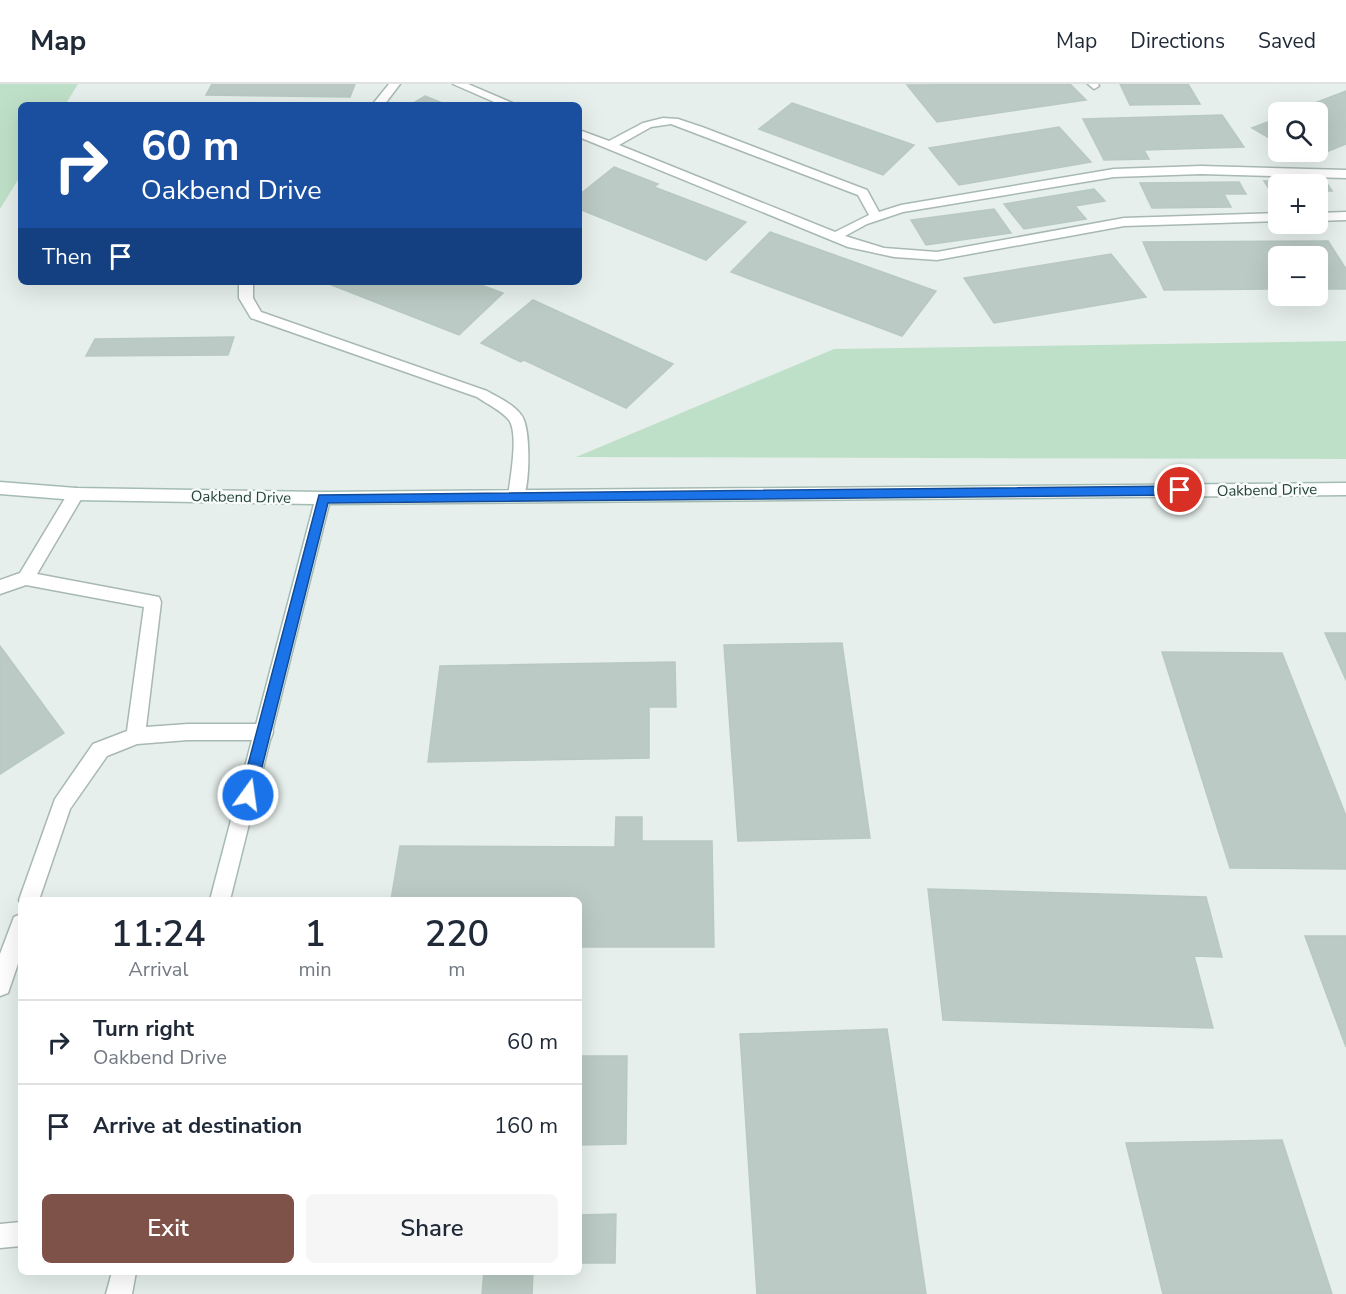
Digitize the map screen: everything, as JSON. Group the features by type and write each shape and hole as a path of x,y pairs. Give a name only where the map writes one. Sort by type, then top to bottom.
{"street":[{"path":"380,102 395,84"},
{"path":"458,84 503,102"},
{"path":"610,145 635,130 660,121 672,121 863,193 876,217"},
{"path":"582,134 835,237 882,253 937,256 1124,222 1268,217"},
{"path":"835,237 863,221 901,209 1114,173 1201,170 1346,174"},
{"path":"1328,217 1346,216"},
{"path":"246,285 246,298 256,315 482,394 500,405 516,419 520,431 516,497"},
{"name":"Oakbend Drive","path":"0,488 76,494 323,498 1346,489"},
{"path":"26,578 76,494"},
{"path":"221,897 323,498"},
{"path":"0,587 26,578 153,602 136,736"},
{"path":"30,897 62,805 100,750 136,736 188,732 264,732"},
{"path":"0,986 18,933"},
{"path":"0,1236 18,1234"},
{"path":"119,1294 123,1275"}],"green space":[{"path":"0,84 78,84 67,102 18,102 18,180 0,209"},
{"path":"1346,341 1346,459 576,457 834,349"}],"building":[{"path":"212,84 355,84 350,97 206,95"},
{"path":"1070,84 1086,100 937,122 907,85"},
{"path":"1120,84 1188,84 1200,104 1130,105"},
{"path":"1346,91 1346,144 1328,151 1328,102 1317,102"},
{"path":"425,96 440,102 415,102"},
{"path":"792,103 914,145 883,175 759,129"},
{"path":"1222,115 1244,147 1144,150 1149,159 1104,160 1083,119"},
{"path":"1268,122 1268,137 1252,128"},
{"path":"1059,127 1091,162 959,185 929,148"},
{"path":"614,167 658,184 654,187 746,222 706,260 582,210 582,193"},
{"path":"1239,182 1246,194 1224,194 1231,207 1152,208 1140,183"},
{"path":"1094,189 1105,201 1075,206 1086,219 1024,229 1004,204"},
{"path":"994,209 1011,233 926,245 911,220"},
{"path":"770,232 936,291 902,336 731,272"},
{"path":"1328,241 1346,269 1346,289 1328,289 1328,246 1268,246 1268,289 1164,290 1143,242"},
{"path":"1111,254 1146,297 994,323 964,278"},
{"path":"332,285 481,285 503,293 459,335"},
{"path":"533,300 673,364 626,408 524,360 521,362 481,343"},
{"path":"234,337 228,355 86,356 95,339"},
{"path":"1325,633 1346,633 1346,680"},
{"path":"842,643 870,838 738,841 724,645"},
{"path":"0,646 64,733 0,774"},
{"path":"1162,652 1282,653 1346,816 1346,869 1230,868"},
{"path":"675,662 676,707 649,707 649,758 428,762 440,666"},
{"path":"616,817 642,817 642,841 712,841 714,947 582,947 582,897 392,897 400,846 615,847"},
{"path":"928,889 1206,897 1222,957 1194,956 1213,1028 943,1020"},
{"path":"1305,936 1346,936 1346,1047"},
{"path":"887,1029 926,1294 757,1294 740,1034"},
{"path":"582,1056 627,1056 626,1144 582,1145"},
{"path":"1282,1140 1332,1294 1163,1294 1126,1143"},
{"path":"616,1214 615,1263 582,1263 582,1215"},
{"path":"484,1275 533,1275 532,1294 482,1294"}],"route":[{"path":"248,795 323,498 1180,490"}]}
